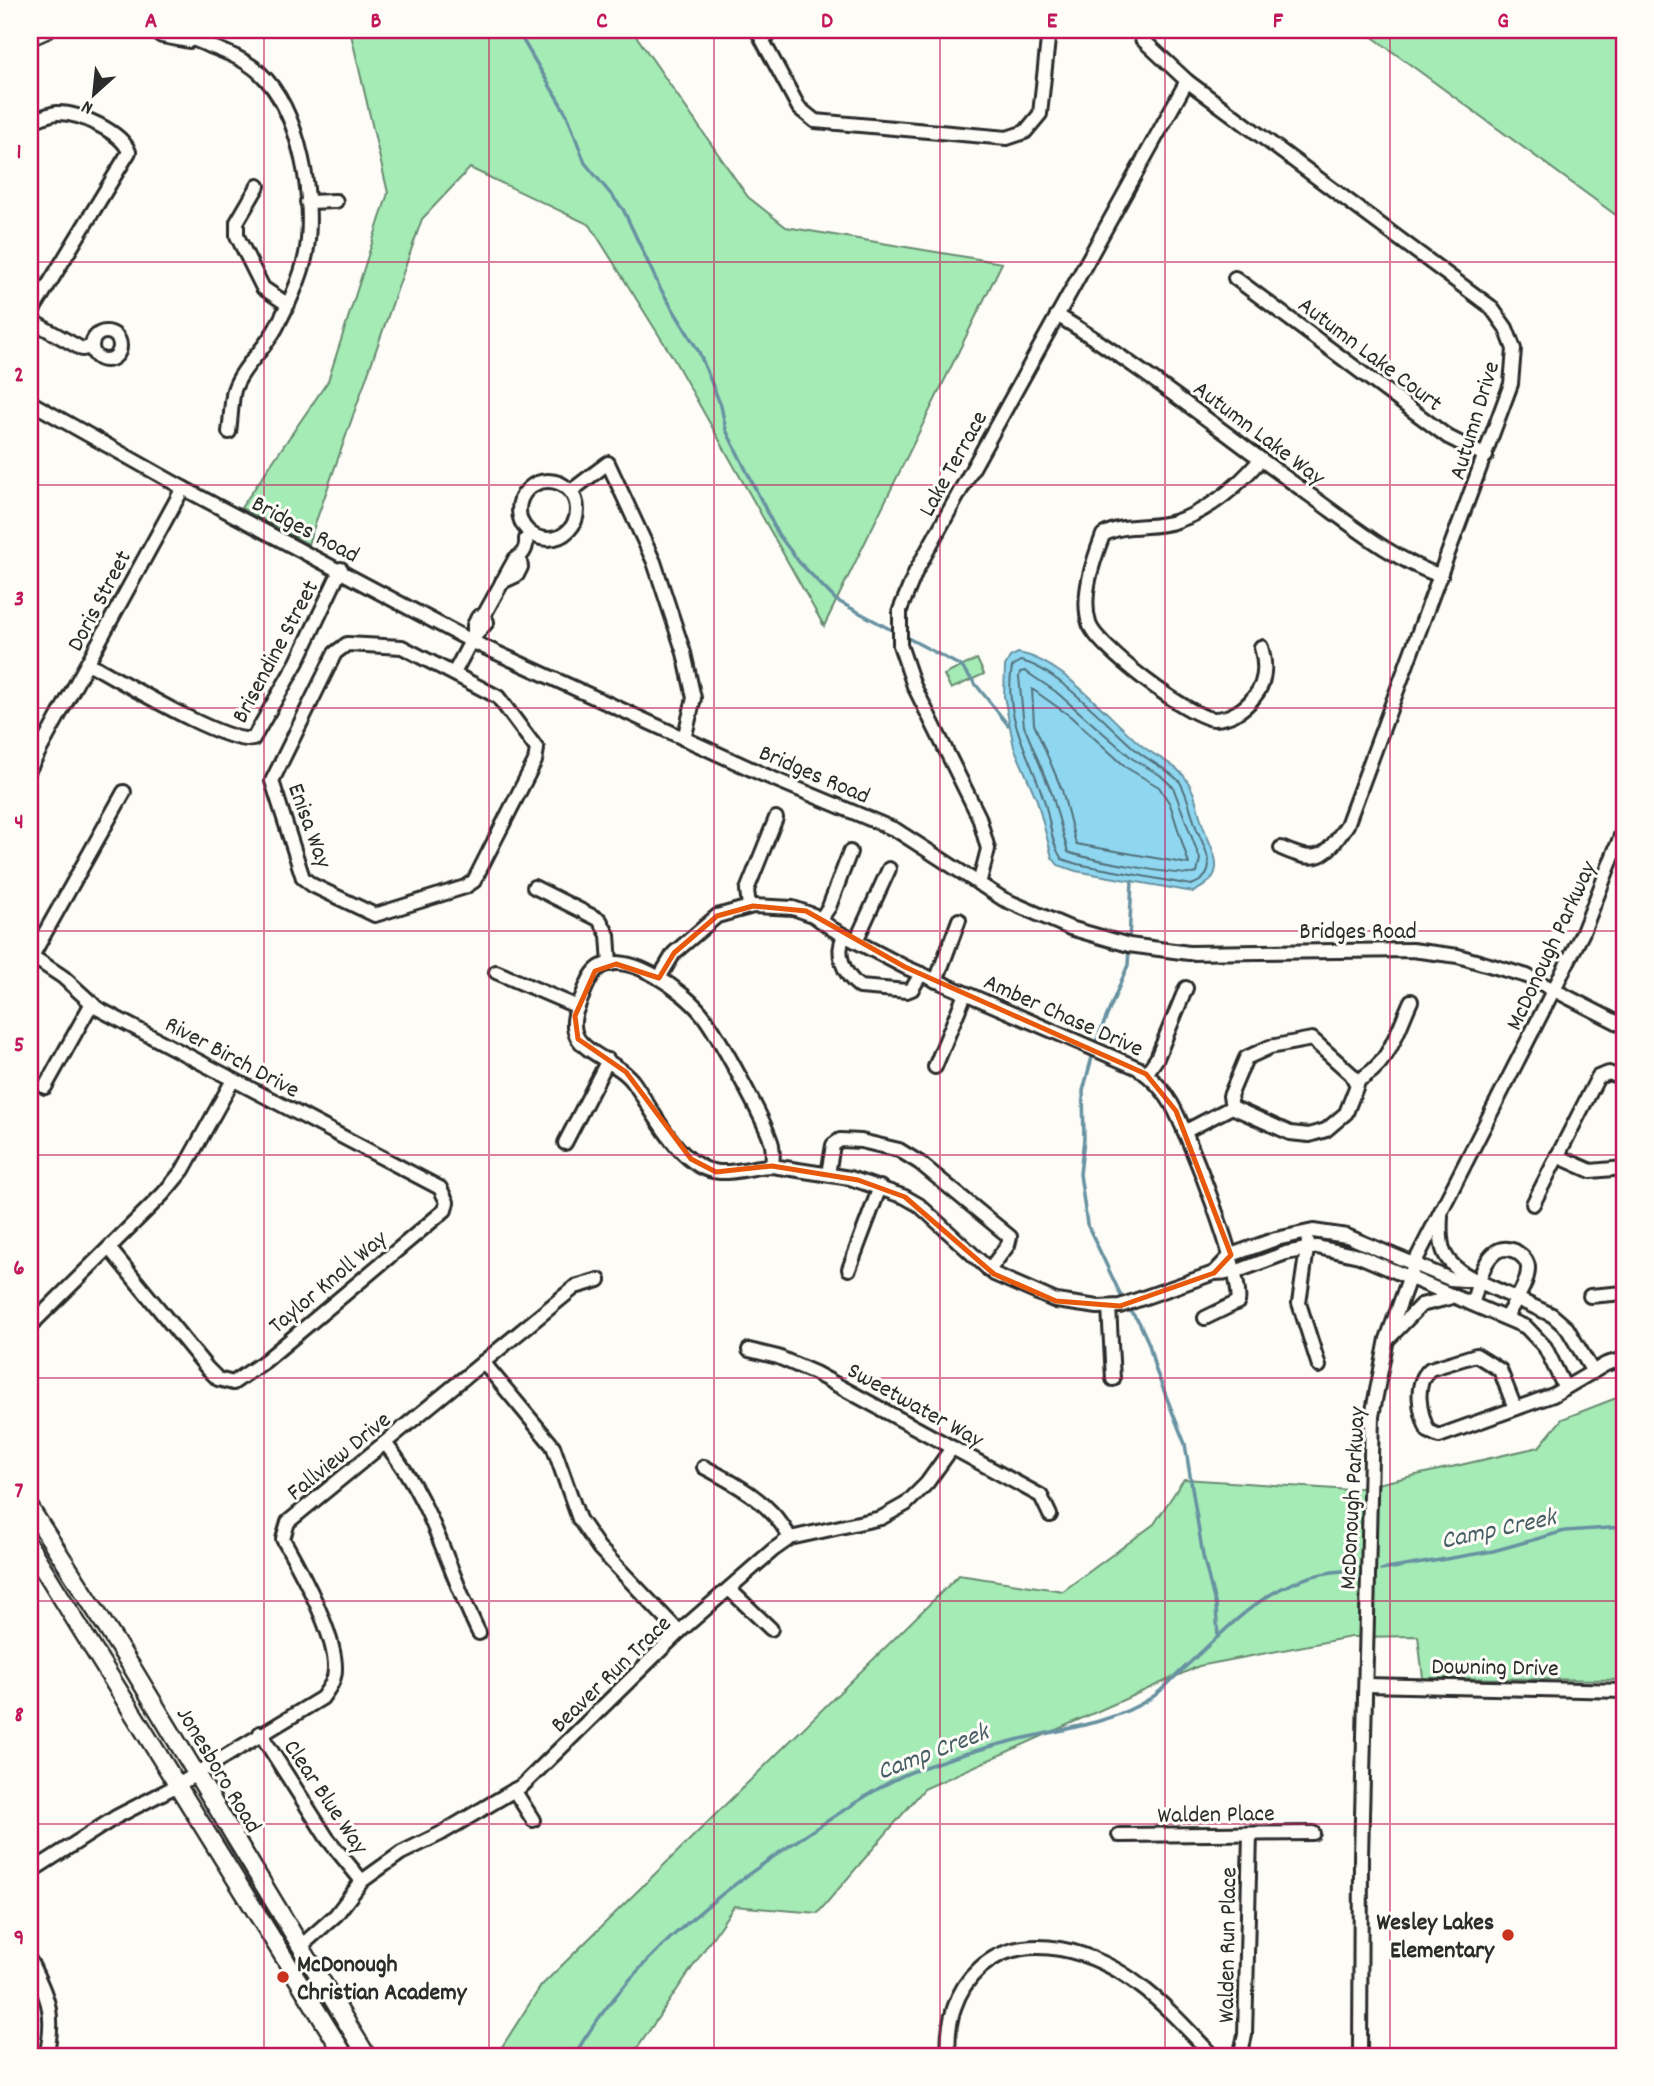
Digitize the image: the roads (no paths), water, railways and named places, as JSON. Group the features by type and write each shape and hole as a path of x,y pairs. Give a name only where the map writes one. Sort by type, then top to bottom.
{"main road":[{"path":"30,37 46,30"},
{"name":"Jonesboro Road","path":"30,1508 196,1773 367,2056"},
{"name":"Jonesboro Road","path":"30,1547 345,2056"}],"street":[{"path":"152,30 162,36 197,42"},
{"path":"174,30 249,64 275,91 295,132 307,201 307,250 287,304 269,341 237,383 229,432"},
{"path":"776,30 760,34 799,107 815,121 1007,138 1025,132 1037,120 1049,30"},
{"name":"Autumn Drive","path":"1140,30 1142,39 1186,81 1491,307 1506,328 1514,349 1515,366 1486,456 1347,825 1330,849 1318,857 1304,857 1281,848"},
{"name":"Lake Terrace","path":"979,884 988,849 979,817 914,686 900,645 900,610 916,571 1186,81"},
{"path":"30,122 55,113 78,116 121,139 129,152 30,318 82,349 92,347"},
{"path":"258,186 237,222 237,236 263,288 287,304"},
{"path":"307,201 336,201"},
{"name":"Autumn Lake Court","path":"1235,278 1448,437 1486,456"},
{"name":"Autumn Lake Way","path":"1057,315 1124,356 1260,460 1413,566 1441,576"},
{"name":"Bridges Road","path":"30,402 183,488 472,638 684,739 896,830 1003,899 1070,929 1129,944 1189,953 1412,950 1458,956 1527,976 1624,1026"},
{"path":"1260,460 1235,489 1177,522 1114,528 1103,535 1089,580 1086,608 1089,627 1109,649 1175,700 1198,715 1212,719 1230,716 1247,707 1260,691 1265,660 1261,647"},
{"path":"571,491 608,463 654,562 684,653 694,698 684,739"},
{"path":"454,673 472,638 487,622 484,615 517,558 514,551 519,542 528,536 556,538 571,528 578,510 571,491 556,482 546,481 528,488 519,506 519,516 528,536"},
{"name":"Doris Street","path":"30,768 183,488"},
{"name":"Brisendine Street","path":"88,663 203,724 242,741 253,739 297,662 341,569"},
{"name":"Enisa Way","path":"341,646 398,646 454,673 502,700 535,745 536,757 474,881 465,887 380,915 369,915 303,878 274,793 272,776 341,646"},
{"path":"31,955 124,792"},
{"path":"750,906 747,890 776,818"},
{"name":"McDonough Parkway","path":"1360,2056 1372,1416 1387,1339 1415,1262 1583,932 1624,828"},
{"path":"820,920 829,907 850,852"},
{"path":"889,869 850,939 839,950 840,959 860,987 906,991 912,989 921,974"},
{"path":"534,887 600,920 607,935 610,964"},
{"name":"Amber Chase Drive","path":"659,978 670,957 706,923 750,906 793,908 921,974 1118,1057 1146,1074 1167,1096 1184,1132 1231,1255 1238,1302 1205,1318"},
{"path":"936,981 959,920"},
{"name":"River Birch Drive","path":"31,955 63,976 92,1003 427,1181"},
{"path":"772,1166 769,1136 707,1020 687,998 659,978 635,968 610,964 595,971 578,1007 573,1027 578,1039 626,1072 677,1144 696,1163 723,1172 772,1166 828,1174 880,1187 919,1205 989,1270 1008,1282 1046,1298 1109,1307 1143,1299 1214,1272 1235,1272 1307,1248 1350,1253 1451,1297 1506,1317 1539,1338 1565,1388"},
{"path":"496,972 578,1007"},
{"name":"Amber Chase Drive","path":"1146,1074 1157,1058 1186,988"},
{"name":"Amber Chase Drive","path":"935,1067 965,994"},
{"path":"1356,1081 1369,1074 1385,1058 1410,1000"},
{"path":"45,1087 92,1003"},
{"path":"1300,1040 1312,1040 1321,1045 1356,1081 1357,1089 1346,1113 1334,1126 1318,1133 1290,1133 1231,1107 1230,1096 1246,1058 1256,1051 1300,1040"},
{"path":"565,1143 608,1060"},
{"path":"1533,1204 1600,1075 1612,1073 1624,1079"},
{"path":"30,1326 183,1170 204,1137 233,1080"},
{"path":"1184,1132 1231,1107"},
{"path":"828,1174 833,1144 840,1140 888,1145 909,1156 1010,1237 1008,1245 989,1270"},
{"path":"1557,1156 1588,1171 1624,1168"},
{"name":"Taylor Knoll Way","path":"109,1248 204,1365 218,1379 233,1383 265,1361 444,1210 446,1202 440,1188 427,1181"},
{"path":"849,1269 880,1187"},
{"path":"1442,1209 1440,1243 1444,1256 1454,1267 1559,1319 1593,1372"},
{"path":"1214,1272 1231,1255 1308,1232 1321,1231 1358,1239 1450,1279 1478,1281"},
{"path":"1308,1232 1299,1303 1319,1366"},
{"path":"1473,1303 1478,1281 1495,1251 1515,1252 1526,1260 1528,1269 1506,1317"},
{"name":"Fallview Drive","path":"30,1872 116,1818 178,1785 260,1732 322,1698 333,1682 335,1667 332,1646 316,1605 283,1539 288,1522 575,1287 599,1280"},
{"path":"1590,1296 1624,1293"},
{"path":"1387,1339 1421,1305 1451,1297"},
{"path":"1109,1307 1113,1379"},
{"name":"Sweetwater Way","path":"749,1350 778,1357 814,1373 1041,1496 1050,1515"},
{"path":"1515,1408 1500,1370 1476,1355 1430,1369 1425,1374 1419,1406 1427,1429 1435,1436 1515,1408 1565,1388 1624,1359"},
{"path":"483,1362 553,1446 579,1518 599,1548 679,1632"},
{"path":"385,1443 423,1496 449,1566 479,1633"},
{"name":"Beaver Run Trace","path":"301,1946 336,1915 362,1881 401,1853 514,1790 562,1749 679,1632 790,1538 881,1518 906,1504 927,1483 952,1448"},
{"path":"704,1467 765,1506 781,1520 790,1538"},
{"path":"730,1590 771,1629"},
{"name":"Downing Drive","path":"1366,1685 1624,1691"},
{"name":"Clear Blue Way","path":"260,1732 327,1838 362,1881"},
{"path":"514,1790 533,1820"},
{"name":"Walden Place","path":"1119,1835 1313,1833"},
{"name":"Walden Run Place","path":"1240,2056 1245,2035 1250,1834"},
{"name":"Walden Run Place","path":"948,2056 951,2018 969,1980 997,1956 1038,1946 1087,1958 1140,1985 1213,2056"},
{"path":"30,1961 50,2000 50,2039 46,2056"}],"water":[{"path":"1018,653 1051,666 1068,678 1141,745 1184,776 1194,794 1216,864 1212,879 1205,885 1193,892 1076,871 1058,865 1052,857 1037,800 1014,747 1004,696 1005,666 1010,657"}],"waterway":[{"path":"517,30 567,115 585,163 623,209 660,288 699,352 721,406 726,430 778,534 799,562 836,600 897,633"},
{"path":"904,636 961,666 1008,725"},
{"path":"1129,941 1132,881"},
{"path":"1124,1302 1087,1224 1080,1174 1084,1139 1083,1091 1096,1042 1128,965 1129,949"},
{"path":"1128,1308 1139,1322 1149,1344 1155,1368 1185,1444 1203,1556 1216,1607 1218,1637"},
{"name":"Camp Creek","path":"1381,1570 1493,1551 1565,1531 1624,1527"},
{"name":"Camp Creek","path":"574,2056 625,1985 688,1922 759,1867 864,1797 908,1774 944,1760 1121,1714 1159,1692 1240,1617 1280,1589 1302,1579 1355,1570"}],"place":[{"name":"Wesley Lakes Elementary","path":"1508,1935"},
{"name":"McDonough Christian Academy","path":"283,1977"}]}
